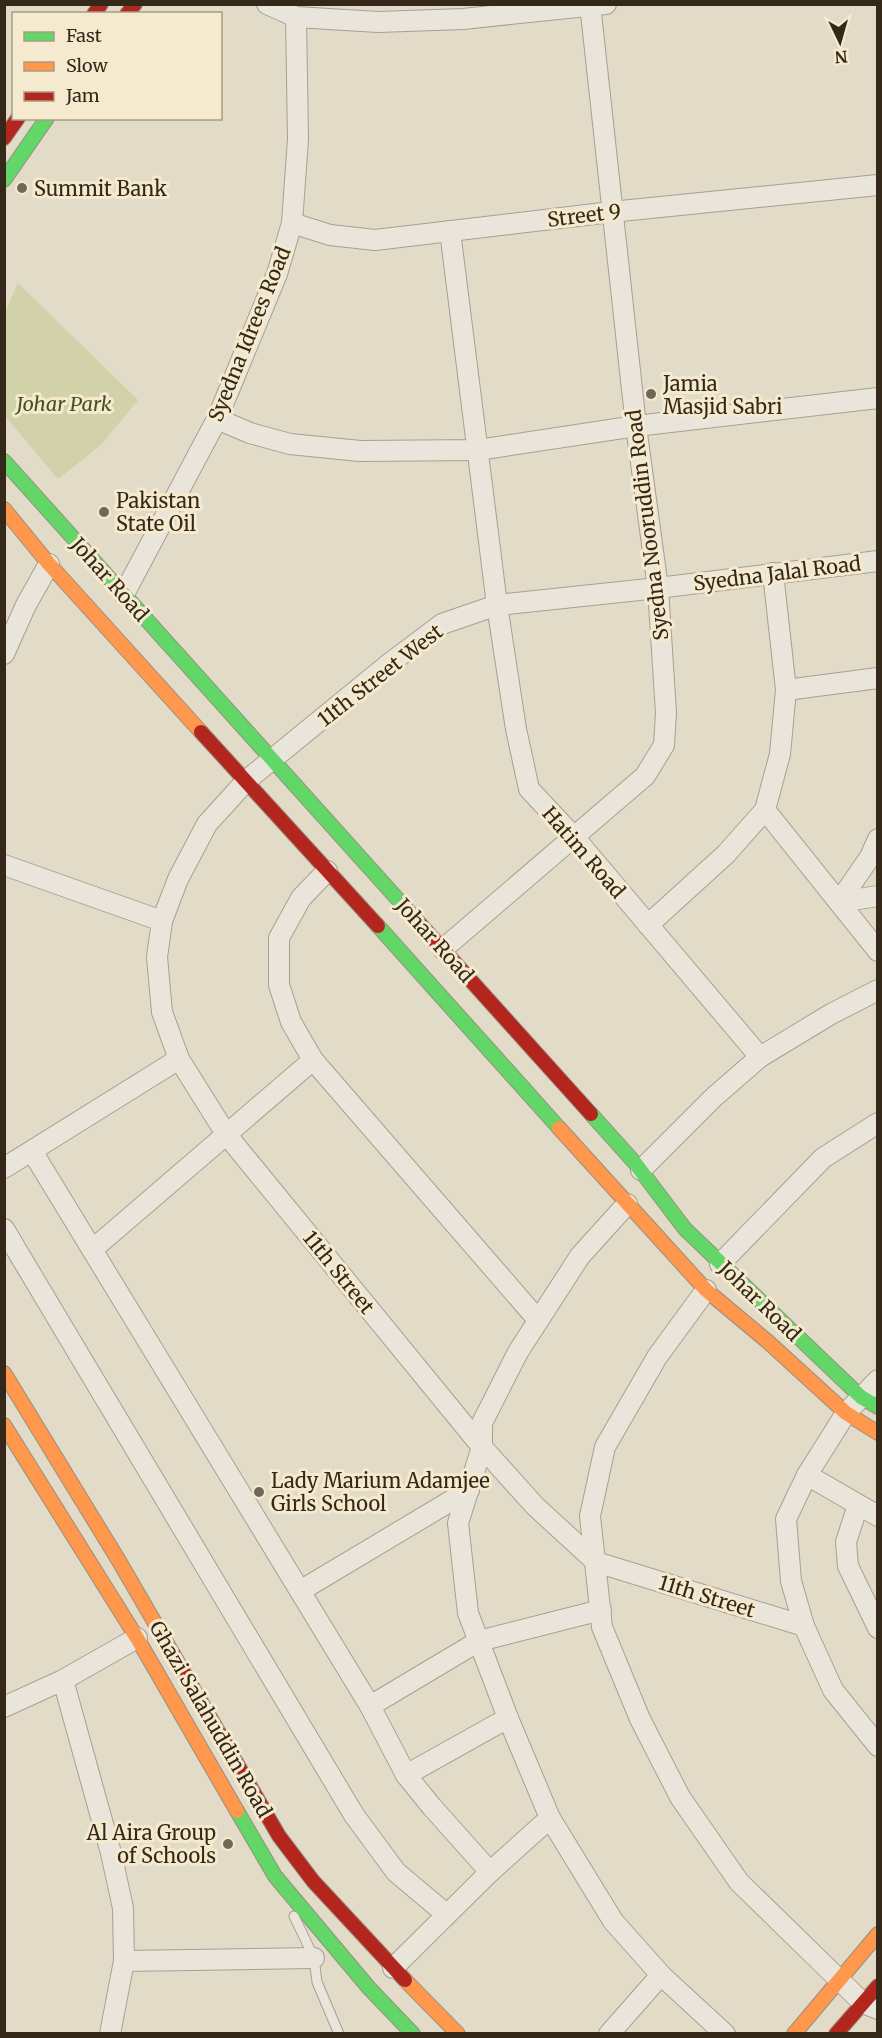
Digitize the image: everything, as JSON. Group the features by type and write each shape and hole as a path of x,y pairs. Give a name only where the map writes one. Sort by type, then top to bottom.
{"street":[{"path":"267,4 296,17 378,22 452,19 595,5"},
{"name":"Syedna Nooruddin Road","path":"443,949 645,776 664,745 666,713 658,588 636,426 612,212 595,5"},
{"name":"Syedna Idrees Road","path":"124,594 217,419 277,274 292,223 298,139 296,17"},
{"path":"4,138 17,120"},
{"path":"4,180 46,120"},
{"name":"Street 9","path":"292,223 330,236 375,240 612,212 878,185"},
{"name":"Hatim Road","path":"450,231 497,604 516,729 529,789 574,837 760,1057"},
{"path":"217,419 250,434 290,444 360,451 478,450 636,426 878,398"},
{"name":"Johar Road","path":"4,461 272,761 418,945 627,1174 869,1402"},
{"name":"Johar Road","path":"4,509 50,564 327,871 418,945 443,949 627,1174 627,1204 706,1290 768,1341 846,1413 878,1433"},
{"name":"Syedna Jalal Road","path":"497,604 658,588 878,561"},
{"path":"4,654 26,605 50,564"},
{"path":"648,925 726,855 765,810 780,754 786,690 773,573"},
{"name":"11th Street West","path":"272,761 390,663 442,624 497,604"},
{"path":"786,690 878,678"},
{"name":"11th Street","path":"272,761 247,780 207,824 178,879 162,921 157,957 162,1012 179,1059 226,1134 482,1447 535,1506 596,1562 804,1626"},
{"path":"765,810 878,951"},
{"path":"839,902 870,857 878,839"},
{"path":"4,865 162,921"},
{"path":"327,871 302,898 279,938 279,985 291,1022 313,1060 538,1320"},
{"path":"839,902 878,896"},
{"path":"627,1174 760,1057 831,1014 878,990"},
{"path":"4,1168 179,1059"},
{"path":"93,1249 313,1060"},
{"path":"720,1264 823,1158 878,1123"},
{"path":"32,1151 370,1706 406,1775 432,1808 490,1872"},
{"path":"627,1204 580,1256 518,1352 482,1423 482,1447 459,1523 468,1613 508,1718 550,1818 613,1921 661,1975 725,2034"},
{"path":"4,1229 354,1815 396,1872 446,1914"},
{"path":"706,1290 657,1357 605,1446 590,1516 602,1627 640,1719 680,1797 739,1882 839,1980 870,2006"},
{"name":"Ghazi Salahuddin Road","path":"4,1373 125,1571 279,1836 313,1881 393,1968 406,2003 413,2034"},
{"path":"878,1380 869,1402 846,1413 807,1475 786,1519 791,1581 804,1626 833,1689 878,1746"},
{"name":"Ghazi Salahuddin Road","path":"4,1425 137,1638 275,1876 369,1988 406,2003 458,2034"},
{"path":"807,1475 878,1516"},
{"path":"300,1591 468,1490"},
{"path":"858,1504 846,1542 848,1566 878,1628"},
{"path":"370,1706 479,1641 601,1610"},
{"path":"4,1707 63,1680 137,1638"},
{"path":"63,1680 111,1853 123,1908 124,1961 110,2034"},
{"path":"406,1775 508,1718"},
{"path":"393,1968 446,1914 550,1818"},
{"path":"794,2034 878,1934"},
{"path":"124,1961 314,1958"},
{"path":"609,2034 661,1975"},
{"path":"836,2034 870,2006 878,1986"}],"lane":[{"path":"275,1876 314,1958 316,1982 339,2034"}],"green space":[{"name":"Johar Park","path":"18,283 138,400 101,445 58,479 5,416 5,312"}],"traffic: fast":[{"path":"4,180 46,120"},
{"path":"4,461 411,914"},
{"path":"378,926 559,1128"},
{"path":"591,1114 635,1163 685,1229 861,1397 878,1407"},
{"path":"237,1811 275,1876 369,1988 413,2034"}],"traffic: slow":[{"path":"4,509 49,564 201,732"},
{"path":"559,1128 706,1290 767,1341 846,1413 878,1433"},
{"path":"4,1373 173,1654"},
{"path":"4,1425 137,1638 237,1811"},
{"path":"794,2034 878,1934"},
{"path":"405,1980 458,2034"}],"traffic: jam":[{"path":"95,12 101,4"},
{"path":"129,12 135,4"},
{"path":"4,138 17,120"},
{"path":"201,732 378,926"},
{"path":"411,914 591,1114"},
{"path":"173,1654 279,1836 313,1881 405,1980"},
{"path":"836,2034 878,1986"}],"place":[{"name":"Summit Bank","path":"22,188"},
{"name":"Jamia Masjid Sabri","path":"651,394"},
{"name":"Pakistan State Oil","path":"104,512"},
{"name":"Lady Marium Adamjee Girls School","path":"259,1492"},
{"name":"Al Aira Group of Schools","path":"228,1844"}]}
